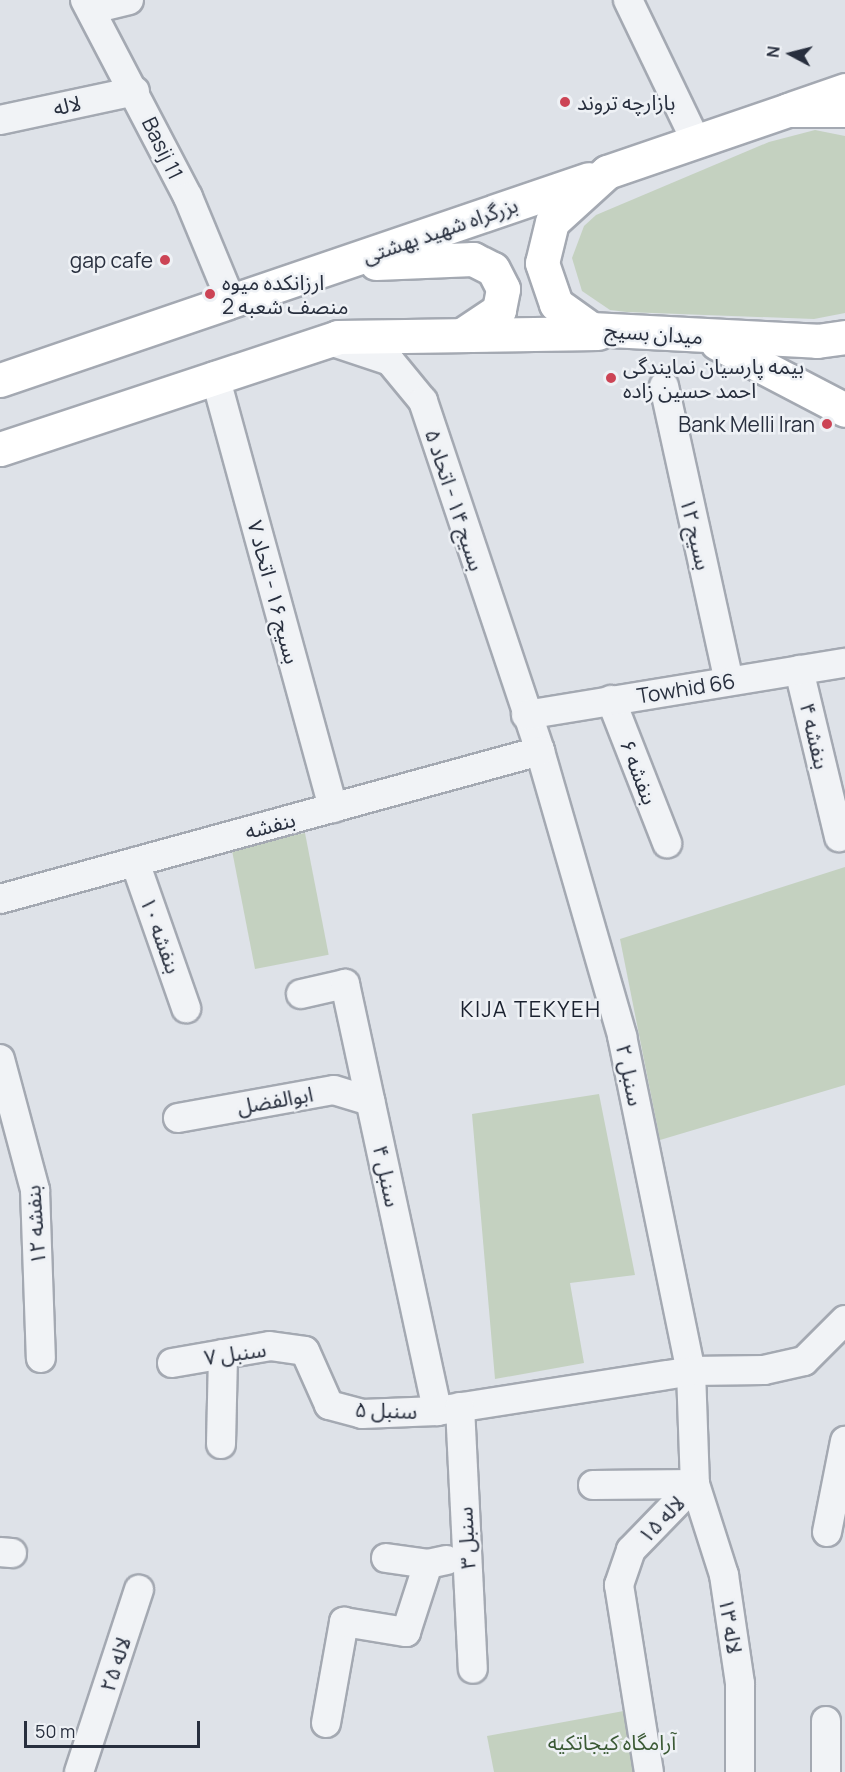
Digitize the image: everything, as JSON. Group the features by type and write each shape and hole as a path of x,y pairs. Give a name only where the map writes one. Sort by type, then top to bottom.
{"main road":[{"path":"788,110 845,90"},
{"name":"میدان بسیج","path":"845,110 788,110 607,172 552,222 542,263 546,284 564,311 591,329 612,333 692,336 845,337"},
{"name":"بزرگراه شهید بهشتی","path":"0,380 607,172"},
{"path":"324,270 374,263 484,263 500,278 503,300 492,319 463,334"},
{"path":"0,448 324,340 463,334 612,333"},
{"path":"692,336 734,350 845,410"}],"street":[{"path":"89,4 129,0"},
{"path":"621,0 696,141"},
{"name":"Basij 11","path":"89,4 135,91 231,302"},
{"name":"لاله","path":"0,120 135,91"},
{"name":"بسیج ۱۴ - اتحاد ۵","path":"324,340 390,361 423,401 526,715"},
{"name":"بسیج ۱۶ - اتحاد ۷","path":"215,376 333,807"},
{"name":"بسیج ۱۲","path":"664,386 729,681"},
{"name":"Towhid 66","path":"526,715 845,663"},
{"name":"بنفشه ۴","path":"799,670 839,837"},
{"name":"بنفشه ۶","path":"611,700 667,843"},
{"name":"سنبل ۲","path":"526,715 540,751 622,1036 691,1371"},
{"name":"بنفشه","path":"0,899 540,751"},
{"name":"بنفشه ۱۰","path":"135,862 186,1008"},
{"name":"سنبل ۴","path":"301,994 345,984 370,1101 449,1409"},
{"name":"بنفشه ۱۲","path":"0,1059 35,1190 41,1358"},
{"name":"ابوالفضل","path":"178,1118 334,1090 370,1101"},
{"path":"449,1409 691,1371 764,1370 804,1361 845,1320"},
{"name":"سنبل ۷","path":"172,1363 270,1346 305,1351 319,1376"},
{"path":"221,1444 223,1354"},
{"name":"لاله ۱۵","path":"649,1772 619,1585 631,1550 695,1484 691,1371"},
{"name":"سنبل ۵","path":"319,1376 329,1405 362,1414 449,1409"},
{"name":"سنبل ۳","path":"449,1409 467,1556 472,1669"},
{"path":"827,1532 845,1441"},
{"path":"593,1485 695,1484"},
{"name":"لاله ۱۳","path":"695,1484 724,1575 740,1684 740,1772"},
{"path":"386,1558 428,1564 467,1556"},
{"name":"سنبل ۳","path":"326,1723 344,1623 406,1632 428,1564"},
{"name":"لاله ۲۵","path":"79,1772 139,1590"},
{"path":"826,1721 826,1772"}],"green space":[{"path":"815,130 845,136 845,313 814,319 627,312 610,310 582,291 572,258 584,226 596,215 769,142"},
{"path":"305,833 329,955 255,969 231,847"},
{"path":"845,867 845,1085 660,1140 620,939"},
{"path":"599,1094 635,1275 570,1283 584,1363 495,1379 472,1114"},
{"name":"آرامگاه کیجاتکیه","path":"640,1708 650,1772 494,1772 487,1736"}],"place":[{"name":"بازارچه تروند","path":"565,102"},
{"name":"gap cafe","path":"165,260"},
{"name":"ارزانکده میوه منصف شعبه 2","path":"210,294"},
{"name":"بیمه پارسیان نمایندگی احمد حسین زاده","path":"611,378"},
{"name":"Bank Melli Iran","path":"827,424"}],"district":[{"name":"KIJA TEKYEH","path":"531,1010"}]}
